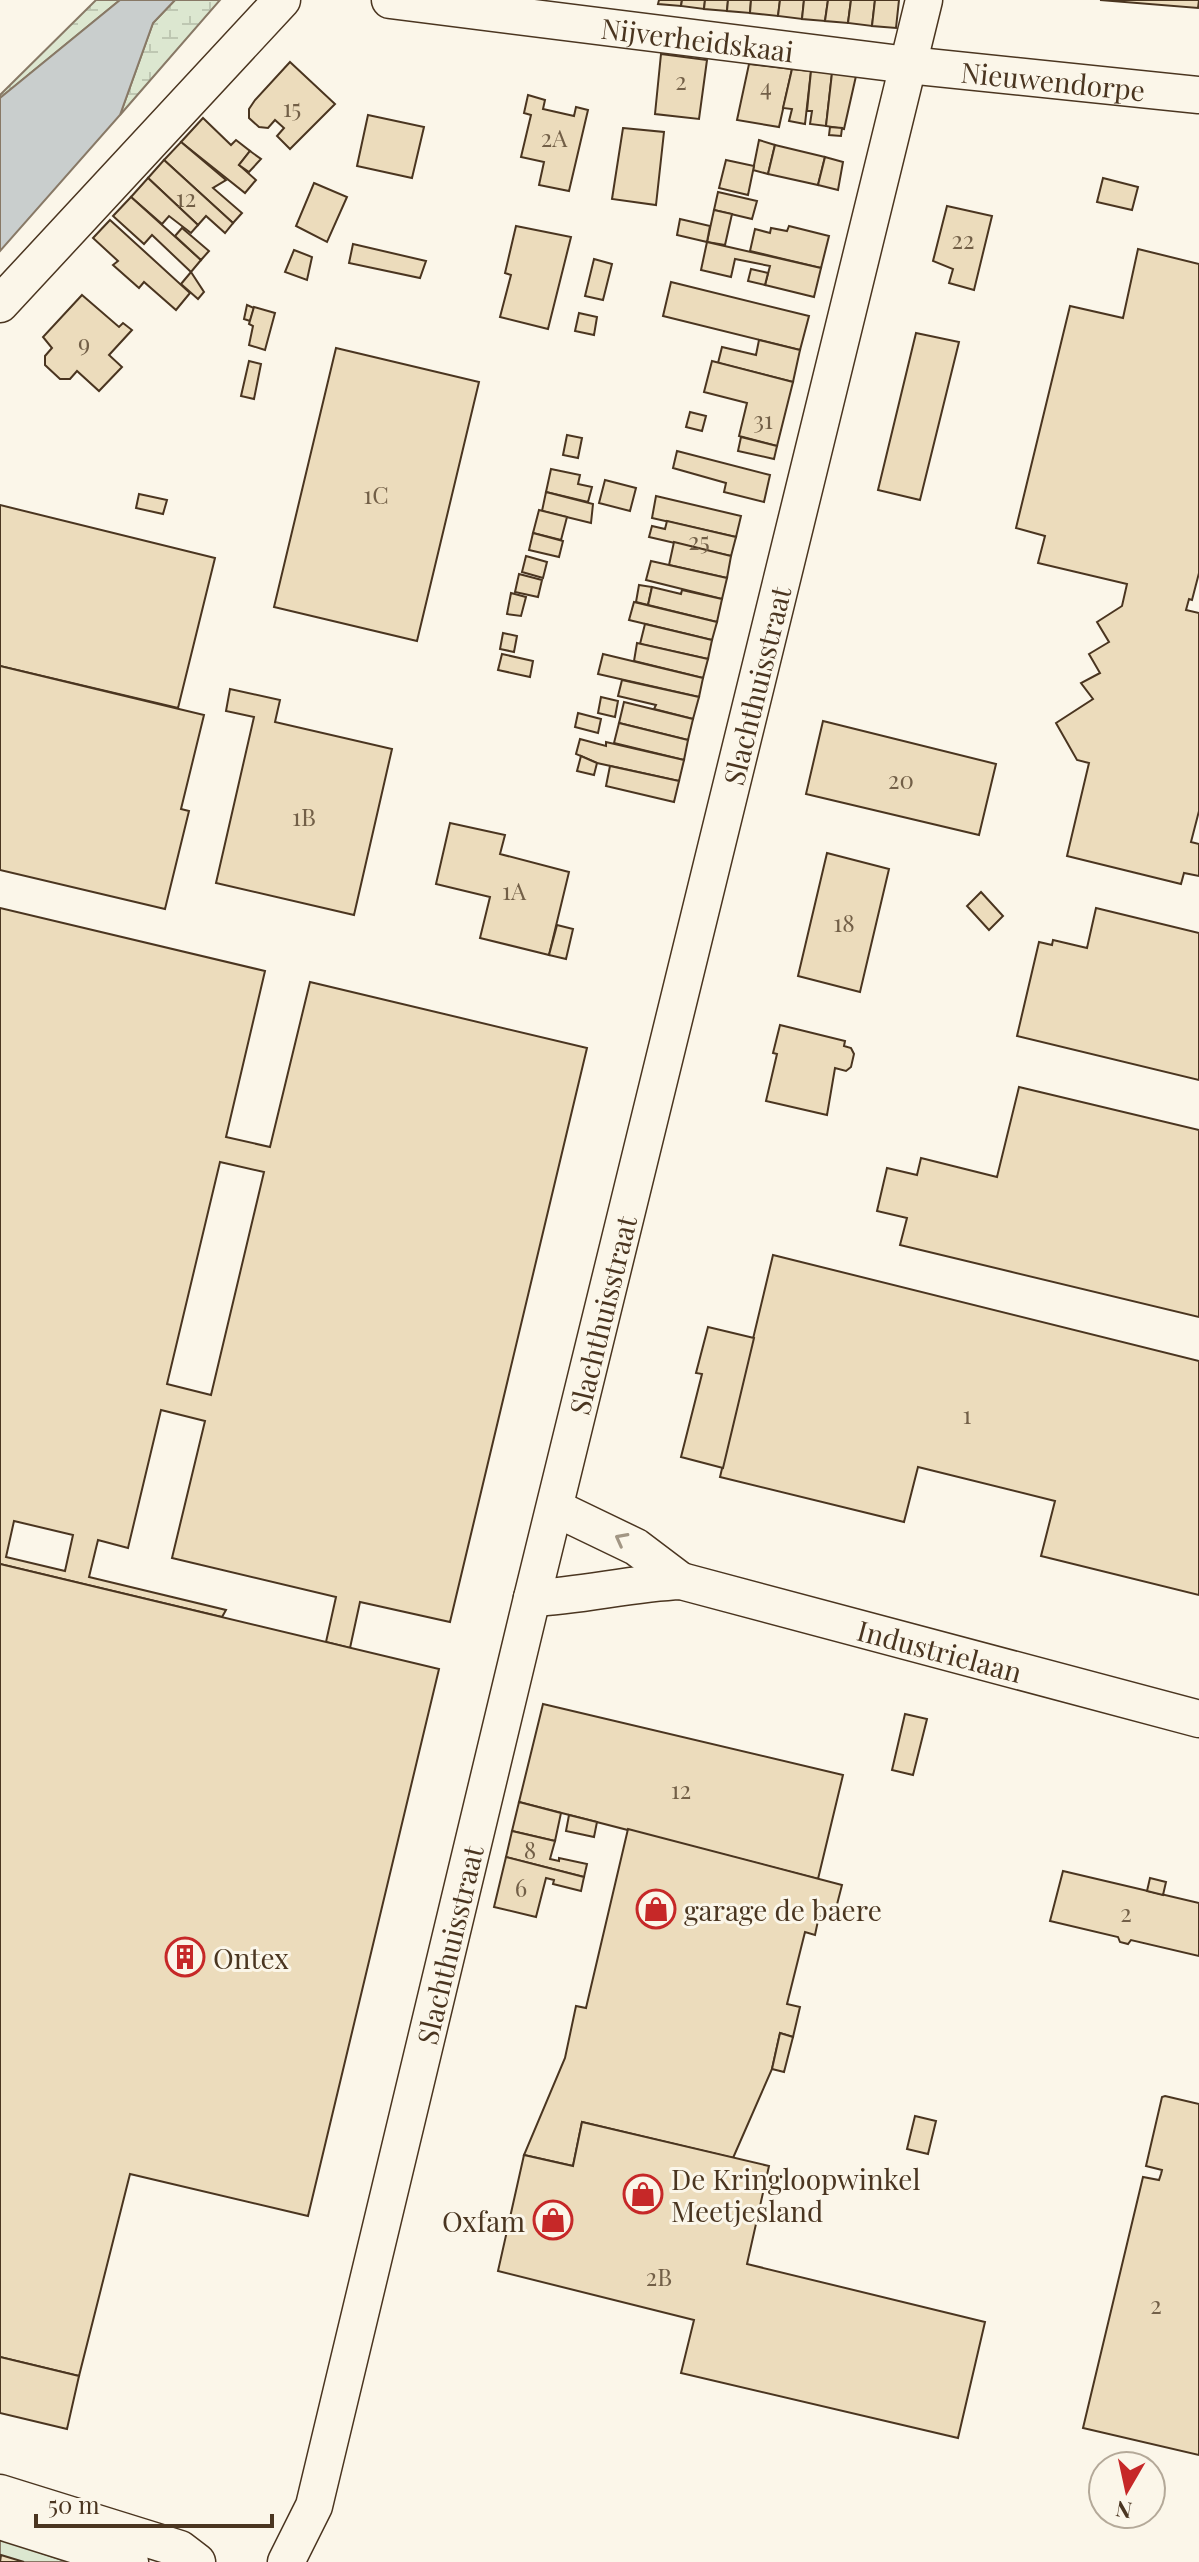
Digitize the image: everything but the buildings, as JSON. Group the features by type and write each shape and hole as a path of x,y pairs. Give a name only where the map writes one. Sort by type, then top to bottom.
{"street":[{"path":"0,304 282,0"},
{"name":"Nijverheidskaai","path":"390,0 908,65"},
{"name":"Slachthuisstraat","path":"286,2562 314,2506 532,1598 924,0"},
{"name":"Nieuwendorpe","path":"908,65 1199,95"},
{"name":"Industrielaan","path":"555,1508 636,1547 681,1581"},
{"name":"Industrielaan","path":"532,1598 681,1581 1199,1719"},
{"path":"0,2493 180,2549 197,2562"},
{"path":"0,2521 130,2562"}],"green space":[{"path":"96,0 120,0 0,98 0,95"},
{"path":"175,0 220,0 120,115 153,23"},
{"path":"0,2539 68,2562 0,2562"}],"shaded area":[{"path":"120,0 175,0 153,23 120,115 0,251 0,98"}],"place":[{"name":"garage de baere","path":"656,1909"},
{"name":"Ontex","path":"185,1957"},
{"name":"De Kringloopwinkel Meetjesland","path":"643,2194"},
{"name":"Oxfam","path":"553,2220"}]}
